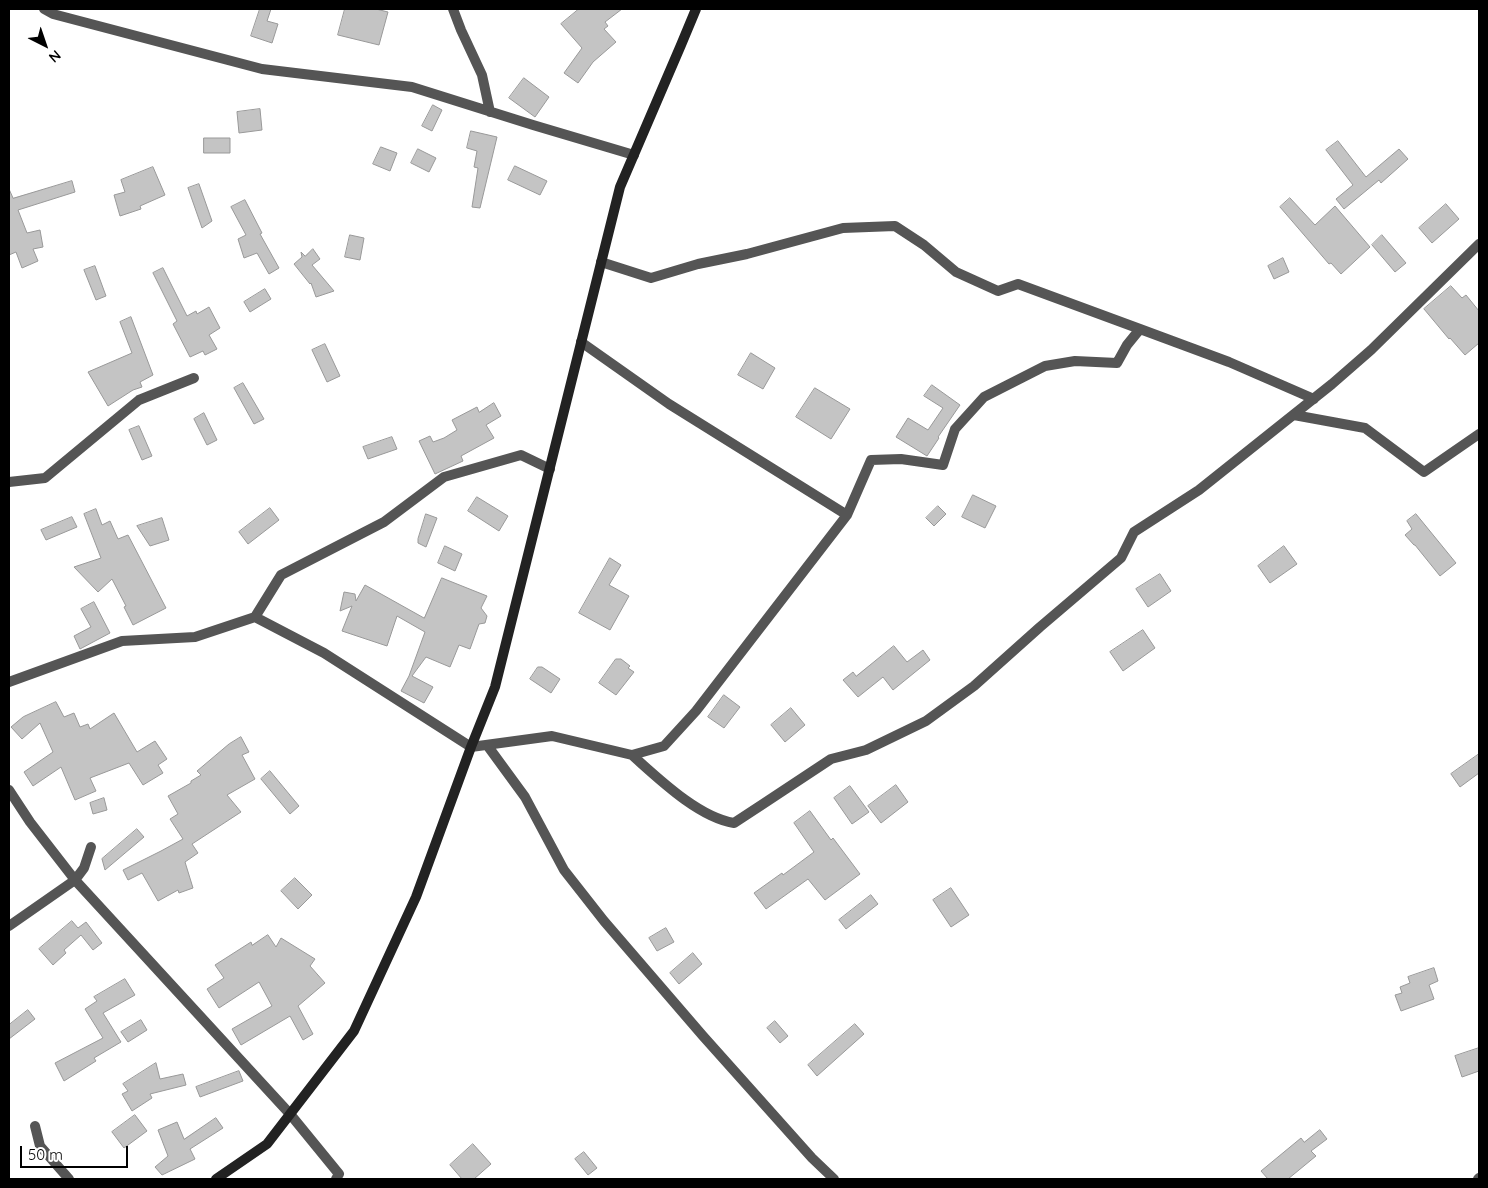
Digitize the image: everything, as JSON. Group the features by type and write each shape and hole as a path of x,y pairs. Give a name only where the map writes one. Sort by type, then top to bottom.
{"main road":[{"path":"216,1179 267,1144 354,1031 416,897 471,747 496,687 620,187 696,9"}],"street":[{"path":"44,9 53,14 262,69 412,86 490,112 634,154"},
{"path":"453,9 482,75 490,112"},
{"path":"601,262 651,278 698,264 747,254 843,228 895,226 924,245 956,272 998,291 1018,284 1229,362 1314,399"},
{"path":"255,616 324,653 471,747 552,736 632,755 697,808 721,821 734,823 831,758 866,750 926,721 974,686 1121,558 1134,532 1199,490 1314,399 1371,350 1479,244"},
{"path":"632,755 664,746 696,711 847,515 872,460 901,460 943,465 955,429 984,396 1045,366 1075,360 1116,363 1140,329"},
{"path":"581,342 669,404 847,515"},
{"path":"9,482 45,478 139,400 194,378"},
{"path":"1294,415 1365,428 1424,472 1479,434"},
{"path":"9,682 122,641 195,637 255,616 281,574 384,522 444,477 521,456 550,469"},
{"path":"487,745 525,797 564,870 604,921 812,1158 834,1179"},
{"path":"9,790 30,822 75,880 290,1114 339,1174 336,1179"},
{"path":"9,926 75,880 84,868 91,847"},
{"path":"35,1126 40,1146 69,1179"}],"building":[{"path":"260,9 271,9 267,21 278,24 272,43 251,36"},
{"path":"345,9 376,9 388,12 379,45 338,35"},
{"path":"579,9 622,9 605,22 608,26 604,29 616,42 593,62 578,83 564,73 582,48 561,24"},
{"path":"524,78 549,97 535,117 509,98"},
{"path":"433,105 442,110 432,131 422,126"},
{"path":"260,109 262,130 239,133 237,112"},
{"path":"471,131 497,137 480,208 472,207 478,168 474,167 477,151 467,148"},
{"path":"204,138 230,138 230,153 204,153"},
{"path":"1338,141 1366,177 1399,149 1408,159 1381,183 1379,180 1344,209 1336,199 1353,185 1326,150"},
{"path":"381,147 397,153 390,171 373,164"},
{"path":"418,149 436,158 429,172 411,163"},
{"path":"515,166 547,181 540,195 508,180"},
{"path":"153,167 165,195 140,206 141,209 120,216 114,195 125,192 121,180"},
{"path":"72,181 75,192 18,210 27,233 40,230 43,247 33,249 38,261 22,268 16,252 9,255 9,189 13,198"},
{"path":"199,184 212,221 202,228 188,188"},
{"path":"1290,198 1315,225 1335,206 1370,247 1341,274 1331,263 1329,264 1280,207"},
{"path":"245,200 262,233 260,234 279,268 269,274 257,253 244,258 238,239 246,235 231,207"},
{"path":"1446,204 1459,219 1432,243 1419,228"},
{"path":"350,235 364,238 360,260 345,257"},
{"path":"1382,235 1406,263 1395,272 1372,245"},
{"path":"313,249 320,259 312,265 334,291 316,297 311,283 294,264 302,257 301,252 305,256"},
{"path":"1283,258 1289,272 1274,279 1268,266"},
{"path":"95,266 106,296 96,300 84,270"},
{"path":"163,268 187,316 196,311 197,314 209,307 220,328 209,335 217,349 205,355 203,351 190,357 173,324 177,321 153,273"},
{"path":"1451,286 1462,298 1466,295 1479,311 1479,343 1465,355 1424,309"},
{"path":"265,289 271,299 250,312 244,302"},
{"path":"131,317 153,375 140,382 142,387 133,390 108,406 88,372 132,353 120,322"},
{"path":"325,344 340,376 327,382 312,350"},
{"path":"751,353 775,368 763,389 738,375"},
{"path":"243,383 264,419 254,424 234,388"},
{"path":"932,385 960,405 927,456 896,437 908,418 928,430 943,408 924,396"},
{"path":"815,388 850,409 831,439 796,417"},
{"path":"494,403 501,416 486,425 494,438 461,456 463,461 435,474 419,441 430,436 433,442 444,438 457,430 452,420 477,407 479,412"},
{"path":"204,413 217,440 207,445 194,419"},
{"path":"139,426 152,456 142,460 129,430"},
{"path":"392,437 397,449 368,459 363,447"},
{"path":"973,495 996,506 985,528 962,517"},
{"path":"477,497 508,516 499,531 468,511"},
{"path":"938,506 946,514 934,526 926,518"},
{"path":"270,508 279,520 248,544 239,532"},
{"path":"96,509 102,525 110,521 118,539 128,535 166,608 133,625 124,607 126,606 112,579 98,592 74,567 101,558 84,514"},
{"path":"426,514 437,518 426,547 418,543 418,539"},
{"path":"1416,514 1456,563 1440,576 1405,535 1412,529 1407,521"},
{"path":"72,517 77,527 46,540 41,530"},
{"path":"162,518 169,540 150,546 137,526"},
{"path":"445,546 462,554 455,571 438,563"},
{"path":"1284,546 1297,564 1270,583 1258,566"},
{"path":"610,558 621,565 609,585 629,596 610,630 579,613"},
{"path":"1160,574 1171,591 1148,607 1136,589"},
{"path":"442,578 487,596 481,608 487,616 485,623 479,624 470,649 459,645 450,667 426,657 412,676 433,687 424,703 401,691 409,676 425,632 397,616 387,646 342,631 352,606 340,611 344,592 355,594 356,601 365,585 424,618"},
{"path":"94,602 110,633 80,649 74,636 91,627 81,609"},
{"path":"1143,630 1155,648 1123,671 1110,652"},
{"path":"894,646 907,662 923,650 930,660 893,690 883,677 858,697 843,680 853,672 856,676"},
{"path":"616,659 621,659 634,672 616,695 599,683"},
{"path":"538,667 542,667 560,679 551,693 530,679"},
{"path":"724,695 740,707 724,728 708,717"},
{"path":"56,702 64,717 74,713 80,727 88,724 90,729 114,713 137,752 155,741 167,759 158,765 163,773 143,785 129,763 90,778 96,791 75,800 61,767 33,786 24,772 53,752 40,723 22,739 11,727 23,717"},
{"path":"791,708 805,725 785,742 771,725"},
{"path":"241,737 249,752 242,755 255,779 227,795 241,812 192,844 198,853 185,862 193,888 179,893 178,890 158,901 142,873 128,880 123,870 183,839 170,819 178,814 168,796 201,775 197,771 229,744"},
{"path":"1479,754 1479,773 1460,787 1451,774"},
{"path":"270,771 299,806 290,814 261,779"},
{"path":"896,785 908,802 881,823 868,806"},
{"path":"850,786 869,812 852,824 834,798"},
{"path":"104,798 107,810 93,814 90,803"},
{"path":"810,811 831,840 833,838 860,874 825,900 808,879 766,909 754,893 814,852 794,823"},
{"path":"137,829 144,837 105,870 102,859"},
{"path":"295,878 312,895 298,909 281,891"},
{"path":"951,888 969,915 951,927 933,900"},
{"path":"871,895 878,904 846,929 839,920"},
{"path":"72,921 78,928 86,922 102,943 93,950 81,935 64,950 66,953 53,965 39,949"},
{"path":"666,928 674,942 657,951 649,938"},
{"path":"268,935 276,947 281,938 315,959 310,966 325,983 298,1006 313,1034 303,1040 290,1016 241,1045 232,1029 272,1006 259,982 219,1008 207,989 224,978 215,965 251,942 252,945"},
{"path":"693,953 702,964 679,984 670,973"},
{"path":"1434,968 1438,981 1429,985 1434,999 1401,1011 1395,995 1402,993 1400,987 1410,983 1408,977"},
{"path":"125,979 135,995 103,1013 121,1042 94,1058 96,1061 64,1081 55,1063 103,1038 85,1009 97,1001 94,997"},
{"path":"28,1010 35,1019 9,1039 9,1025"},
{"path":"141,1020 147,1030 128,1042 121,1032"},
{"path":"775,1021 788,1036 780,1043 767,1028"},
{"path":"855,1024 864,1034 817,1076 808,1065"},
{"path":"1479,1048 1479,1071 1462,1077 1455,1056"},
{"path":"156,1063 160,1079 183,1074 186,1085 150,1094 152,1098 132,1111 122,1094 128,1091 123,1084"},
{"path":"239,1071 243,1081 200,1097 196,1087"},
{"path":"135,1115 147,1131 124,1148 112,1132"},
{"path":"216,1118 223,1128 190,1149 195,1159 162,1175 155,1167 168,1156 158,1130 177,1122 184,1139"},
{"path":"1320,1130 1327,1139 1311,1151 1316,1156 1288,1179 1268,1179 1261,1171 1301,1138 1304,1142"},
{"path":"473,1144 491,1164 474,1179 462,1179 450,1165"},
{"path":"584,1152 597,1168 588,1175 575,1159"}]}
